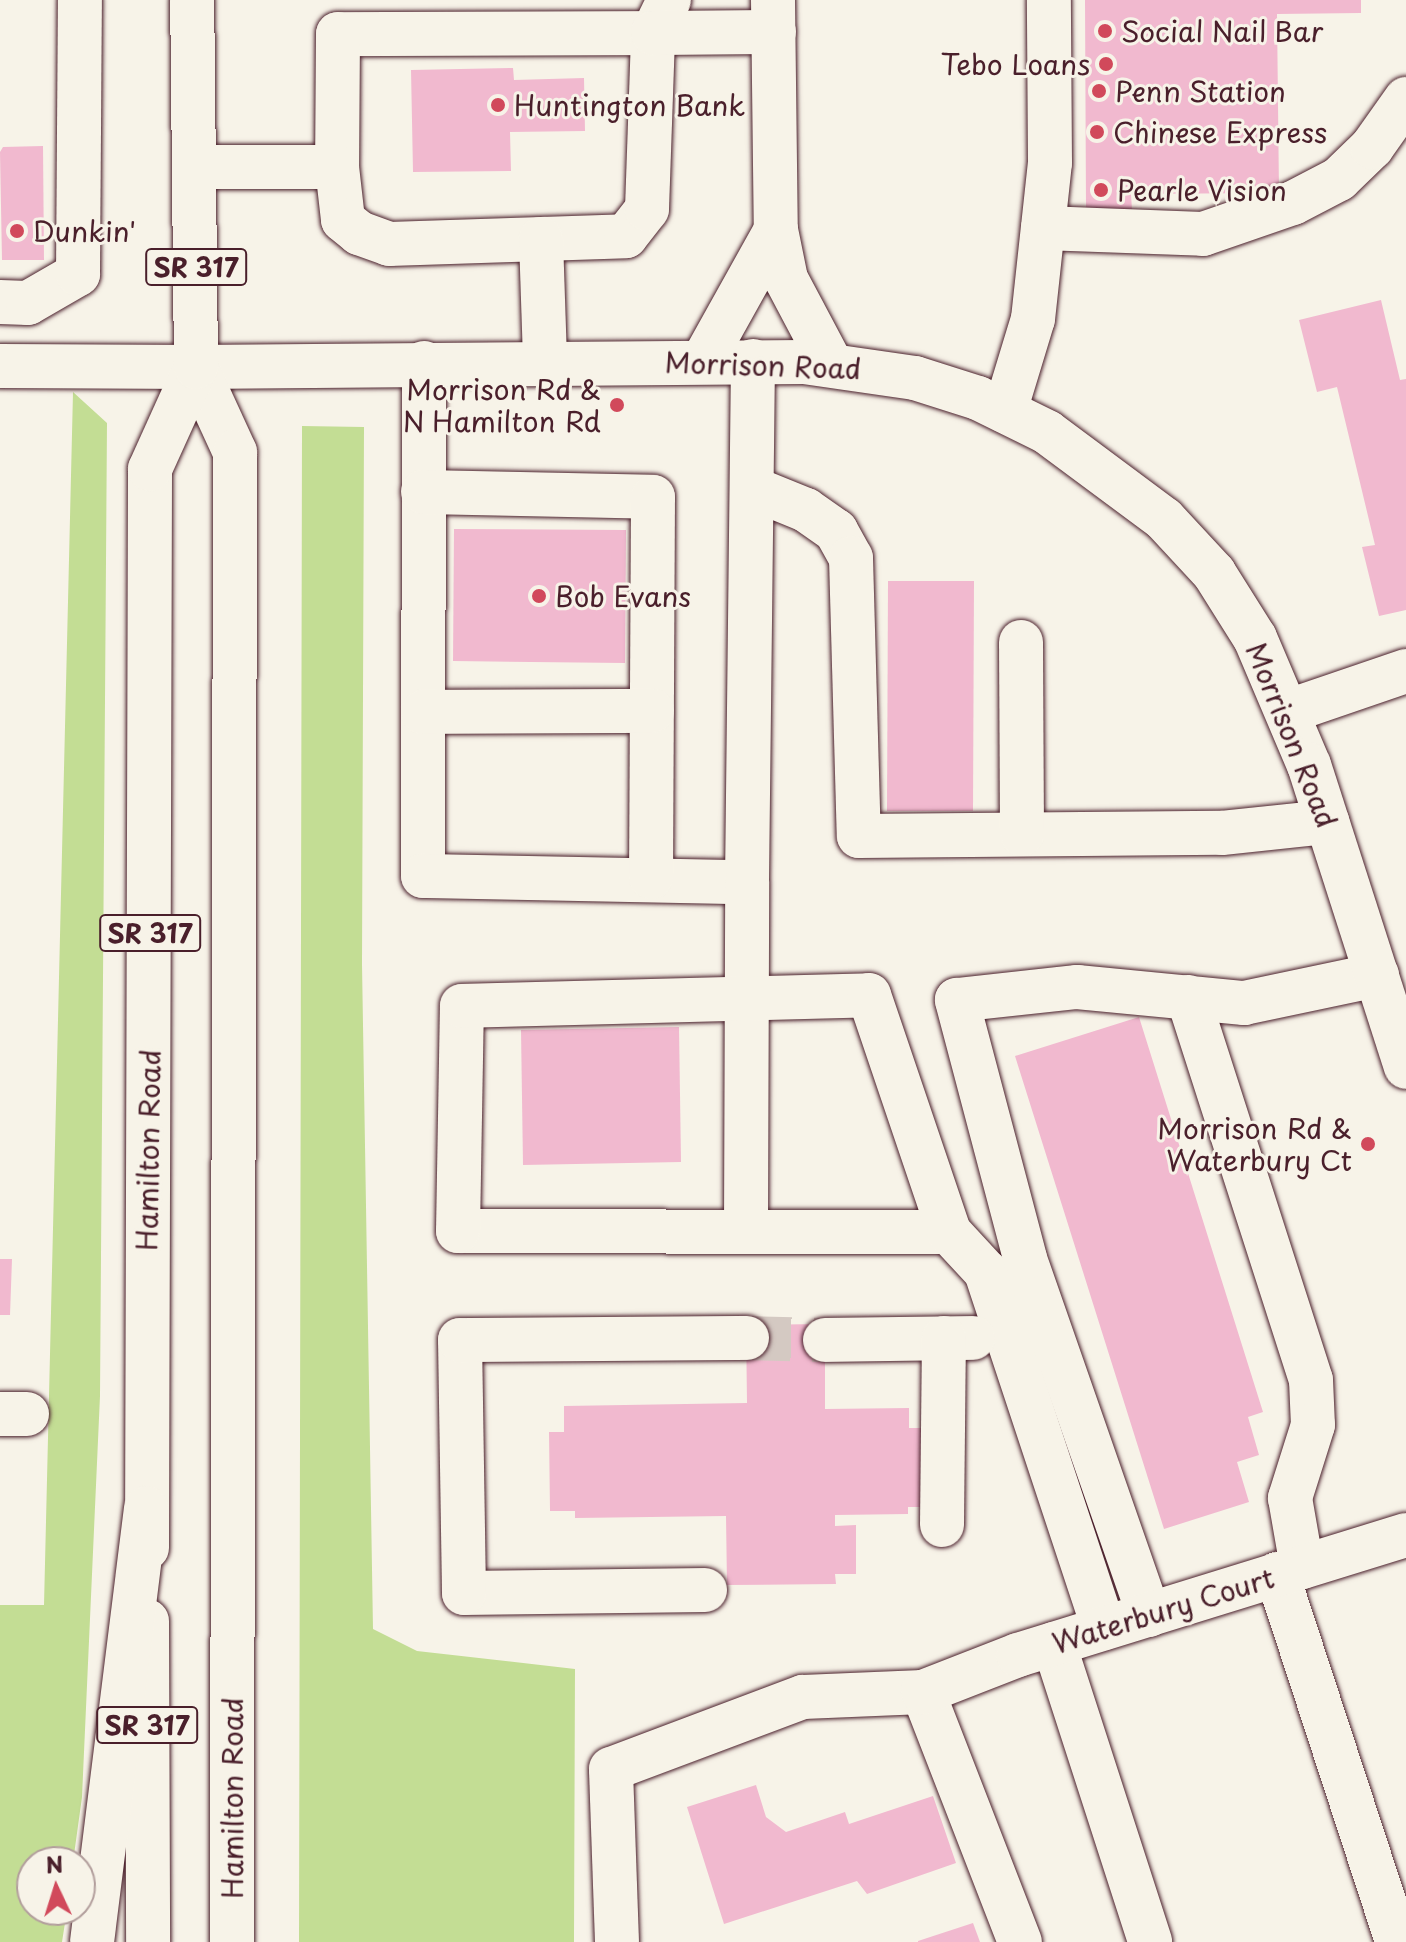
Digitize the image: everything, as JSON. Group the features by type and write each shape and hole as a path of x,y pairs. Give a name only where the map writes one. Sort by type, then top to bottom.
{"main road":[{"path":"0,302 28,303 78,274 80,0"},
{"name":"Hamilton Road","path":"148,1942 146,1508 150,469 196,367 192,0"},
{"path":"1005,411 1033,319 1050,163 1049,0"},
{"path":"661,16 647,209 626,236 389,244 359,233 343,220 337,167 336,17 661,16 773,16 776,230 786,279 831,364"},
{"path":"1043,228 1203,234 1278,208 1339,179 1372,147 1406,99"},
{"path":"196,167 337,167"},
{"path":"703,361 776,230"},
{"path":"541,239 545,361"},
{"name":"Morrison Road","path":"0,366 196,367 545,361 831,364 915,378 1005,411 1107,472 1164,519 1214,573 1255,638 1289,711 1406,1067"},
{"path":"746,1229 753,361"},
{"path":"424,363 423,876 651,877 747,882"},
{"name":"Hamilton Road","path":"196,367 235,452 232,1942"},
{"path":"752,488 806,510 836,531 851,558 859,836 1222,833 1327,822"},
{"path":"423,492 653,497 651,877"},
{"path":"1021,642 1022,834"},
{"path":"1289,711 1406,671"},
{"path":"423,712 652,711"},
{"path":"1149,1615 1025,1258 957,1000 1077,987 1244,1003 1377,975"},
{"path":"949,1232 746,1229 458,1231 462,1006 869,995 949,1232 986,1272 1104,1628"},
{"path":"1188,997 1311,1380 1313,1425 1290,1498 1290,1571 1397,1942"},
{"path":"705,1590 464,1593 460,1340 747,1338"},
{"path":"942,1525 944,1338"},
{"path":"825,1340 1007,1338"},
{"path":"92,1942 146,1508"},
{"name":"Waterbury Court","path":"617,1942 611,1769 803,1697 923,1692 1054,1644 1406,1535"},
{"path":"1054,1644 1150,1942"},
{"path":"923,1692 1020,1942"}],"green space":[{"path":"73,392 107,423 100,1396 82,1797 75,1846 16,1846 16,1926 64,1926 62,1942 0,1942 0,1605 44,1605"},
{"path":"302,426 364,427 362,964 373,1629 417,1651 575,1669 574,1942 299,1942"}],"building":[{"path":"1085,0 1361,0 1361,13 1277,14 1279,193 1131,194 1132,210 1086,210"},
{"name":"Huntington Bank","path":"513,68 514,80 584,78 585,131 510,132 511,171 413,172 411,70"},
{"path":"43,146 44,260 2,260 0,152 3,147"},
{"path":"1381,300 1400,380 1406,379 1406,610 1379,616 1362,547 1375,545 1337,387 1317,392 1299,320"},
{"name":"Bob Evans","path":"454,529 626,530 625,663 453,661"},
{"path":"888,581 974,581 973,811 887,811"},
{"path":"1139,1017 1263,1412 1248,1417 1259,1455 1237,1462 1249,1502 1164,1529 1015,1056"},
{"path":"679,1027 681,1162 523,1165 521,1030"},
{"path":"0,1259 12,1259 10,1315 0,1315"},
{"path":"825,1324 825,1409 909,1408 909,1428 925,1428 927,1507 908,1507 908,1514 835,1515 835,1526 856,1525 856,1574 835,1574 836,1584 727,1585 726,1516 575,1518 575,1511 550,1511 549,1432 564,1432 564,1406 747,1403 746,1325"},
{"path":"756,1785 766,1817 786,1832 845,1812 849,1824 933,1796 956,1863 867,1894 857,1881 724,1924 687,1807"},
{"path":"973,1923 980,1942 918,1942 918,1941"}],"tunnel":[{"path":"747,1338 825,1340"}],"place":[{"name":"Social Nail Bar","path":"1105,31"},
{"name":"Tebo Loans","path":"1106,64"},
{"name":"Penn Station","path":"1099,91"},
{"name":"Huntington Bank","path":"498,105"},
{"name":"Chinese Express","path":"1097,132"},
{"name":"Pearle Vision","path":"1101,190"},
{"name":"Dunkin'","path":"17,231"},
{"name":"Morrison Rd & N Hamilton Rd","path":"617,405"},
{"name":"Bob Evans","path":"539,596"},
{"name":"Morrison Rd & Waterbury Ct","path":"1368,1144"}]}
